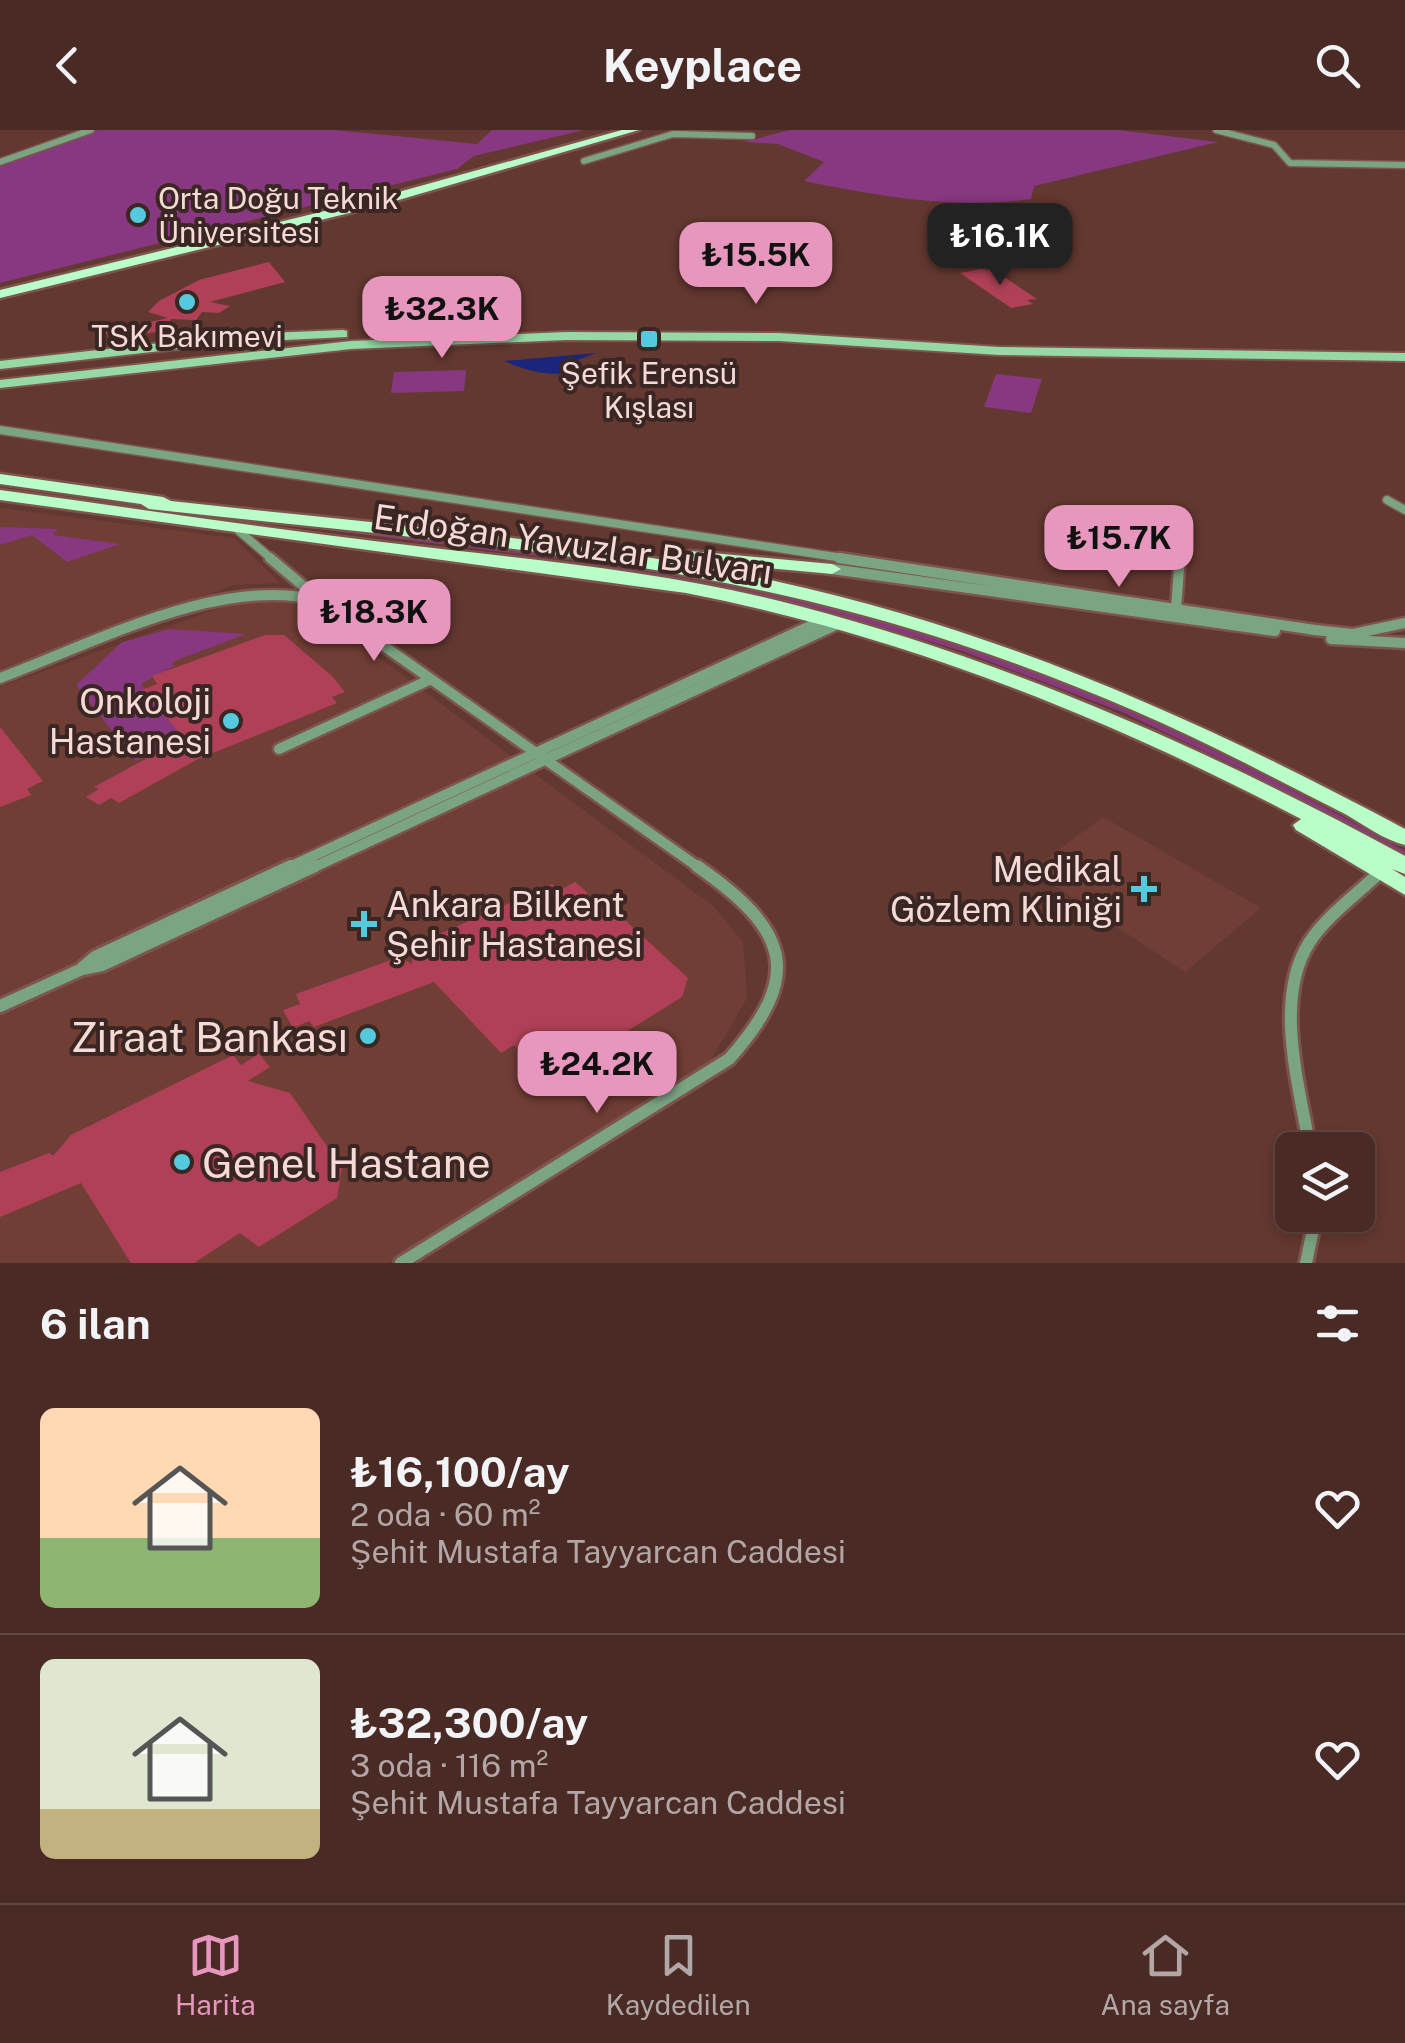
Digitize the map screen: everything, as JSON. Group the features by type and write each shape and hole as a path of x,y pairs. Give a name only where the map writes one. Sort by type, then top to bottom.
{"main road":[{"path":"0,291 368,198 606,130"},
{"path":"77,272 357,208 634,130"},
{"path":"0,384 350,344 620,330"},
{"path":"0,365 259,337 620,330 999,351 1405,357"},
{"name":"Erdoğan Yavuzlar Bulvarı","path":"0,483 242,523 612,576 833,621 991,672 1210,764 1405,866"},
{"name":"Erdoğan Yavuzlar Bulvarı","path":"0,483 242,523"},
{"name":"Erdoğan Yavuzlar Bulvarı","path":"0,497 242,523 467,537 688,568 798,592 982,644 1141,705 1405,836"},
{"path":"467,537 832,569"},
{"path":"832,569 824,580 836,588 982,635 1141,705"},
{"path":"1210,764 1405,887"}],"street":[{"path":"0,162 83,130"},
{"path":"0,162 91,130"},
{"path":"1216,130 1274,146 1290,162 1316,158 1382,167 1405,165"},
{"path":"584,161 674,134 752,136"},
{"path":"0,430 1353,634 1405,623"},
{"path":"1387,500 1405,510"},
{"path":"242,523 320,601 739,898 760,919 773,942 778,990 770,1013 729,1059 401,1263"},
{"path":"1176,609 1179,568"},
{"path":"832,569 1366,643 1405,643"},
{"path":"0,678 237,594 268,592 320,601"},
{"path":"0,1006 82,968 102,965 833,621"},
{"path":"279,749 430,680"},
{"path":"1307,1132 1297,1066 1293,990 1308,944 1381,871"},
{"path":"1306,1263 1312,1232"}],"shaded area":[{"name":"Orta Doğu Teknik Üniversitesi","path":"98,130 335,130 477,144 492,130 584,130 474,156 457,169 0,283 0,165"},
{"path":"789,130 1118,130 1218,142 1034,186 1031,199 973,203 889,196 804,181 824,162 778,144 744,142"},
{"path":"596,353 573,362 577,372 557,374 504,361"},
{"path":"466,370 464,391 391,393 394,372"},
{"path":"996,374 1042,379 1031,413 984,407"},
{"path":"37,494 411,539 575,561"},
{"path":"0,508 234,538 280,583 234,585 0,669"},
{"path":"0,527 58,529 53,535 120,544 67,562 32,535 0,545"},
{"path":"599,564 701,581 845,612 981,653 1167,728 1405,851 1405,858 1242,769 1122,712 962,651 824,610 712,584"},
{"name":"Ankara Bilkent Şehir Hastanesi","path":"238,601 288,601 331,622 714,907 743,942 747,998 702,1076 389,1263 0,1263 0,687"},
{"path":"170,629 246,634 172,662 174,666 141,684 185,738 136,761 76,685 122,642"},
{"name":"Medikal Gözlem Kliniği","path":"1103,817 1261,908 1185,972 1031,870"}],"building":[{"name":"TSK Bakımevi","path":"269,262 285,282 210,302 230,306 219,313 202,312 196,320 171,319 164,331 127,336 134,342 111,337 99,329 115,325 119,329 168,318 148,312 159,301 199,280"},
{"path":"995,271 1037,299 1027,300 1033,304 1011,308 960,273"},
{"name":"Onkoloji Hastanesi","path":"265,635 284,635 332,676 345,692 332,697 337,703 198,759 119,803 111,798 99,805 86,797 99,789 94,787 184,738 142,690 157,684 152,676"},
{"path":"0,727 43,781 27,789 31,795 0,807"},
{"path":"575,882 588,893 566,906 613,909 688,978 682,997 584,1058 554,1036 526,1056 514,1045 501,1053 434,982 314,1027 309,1021 293,1028 283,1010 300,1004 296,994 399,957 412,964 411,948 417,944 552,884 560,890"},
{"name":"Genel Hastane","path":"259,1054 270,1067 248,1081 290,1093 342,1168 337,1198 259,1247 240,1233 194,1263 131,1263 81,1183 0,1217 0,1172 49,1153 53,1156 71,1135 233,1055 241,1065"}],"place":[{"name":"Orta Doğu Teknik Üniversitesi","path":"138,215"},
{"name":"TSK Bakımevi","path":"187,302"},
{"name":"Şefik Erensü Kışlası","path":"649,339"},
{"name":"Onkoloji Hastanesi","path":"231,721"},
{"name":"Medikal Gözlem Kliniği","path":"1144,889"},
{"name":"Ankara Bilkent Şehir Hastanesi","path":"364,924"},
{"name":"Ziraat Bankası","path":"368,1036"},
{"name":"Genel Hastane","path":"182,1162"}]}
